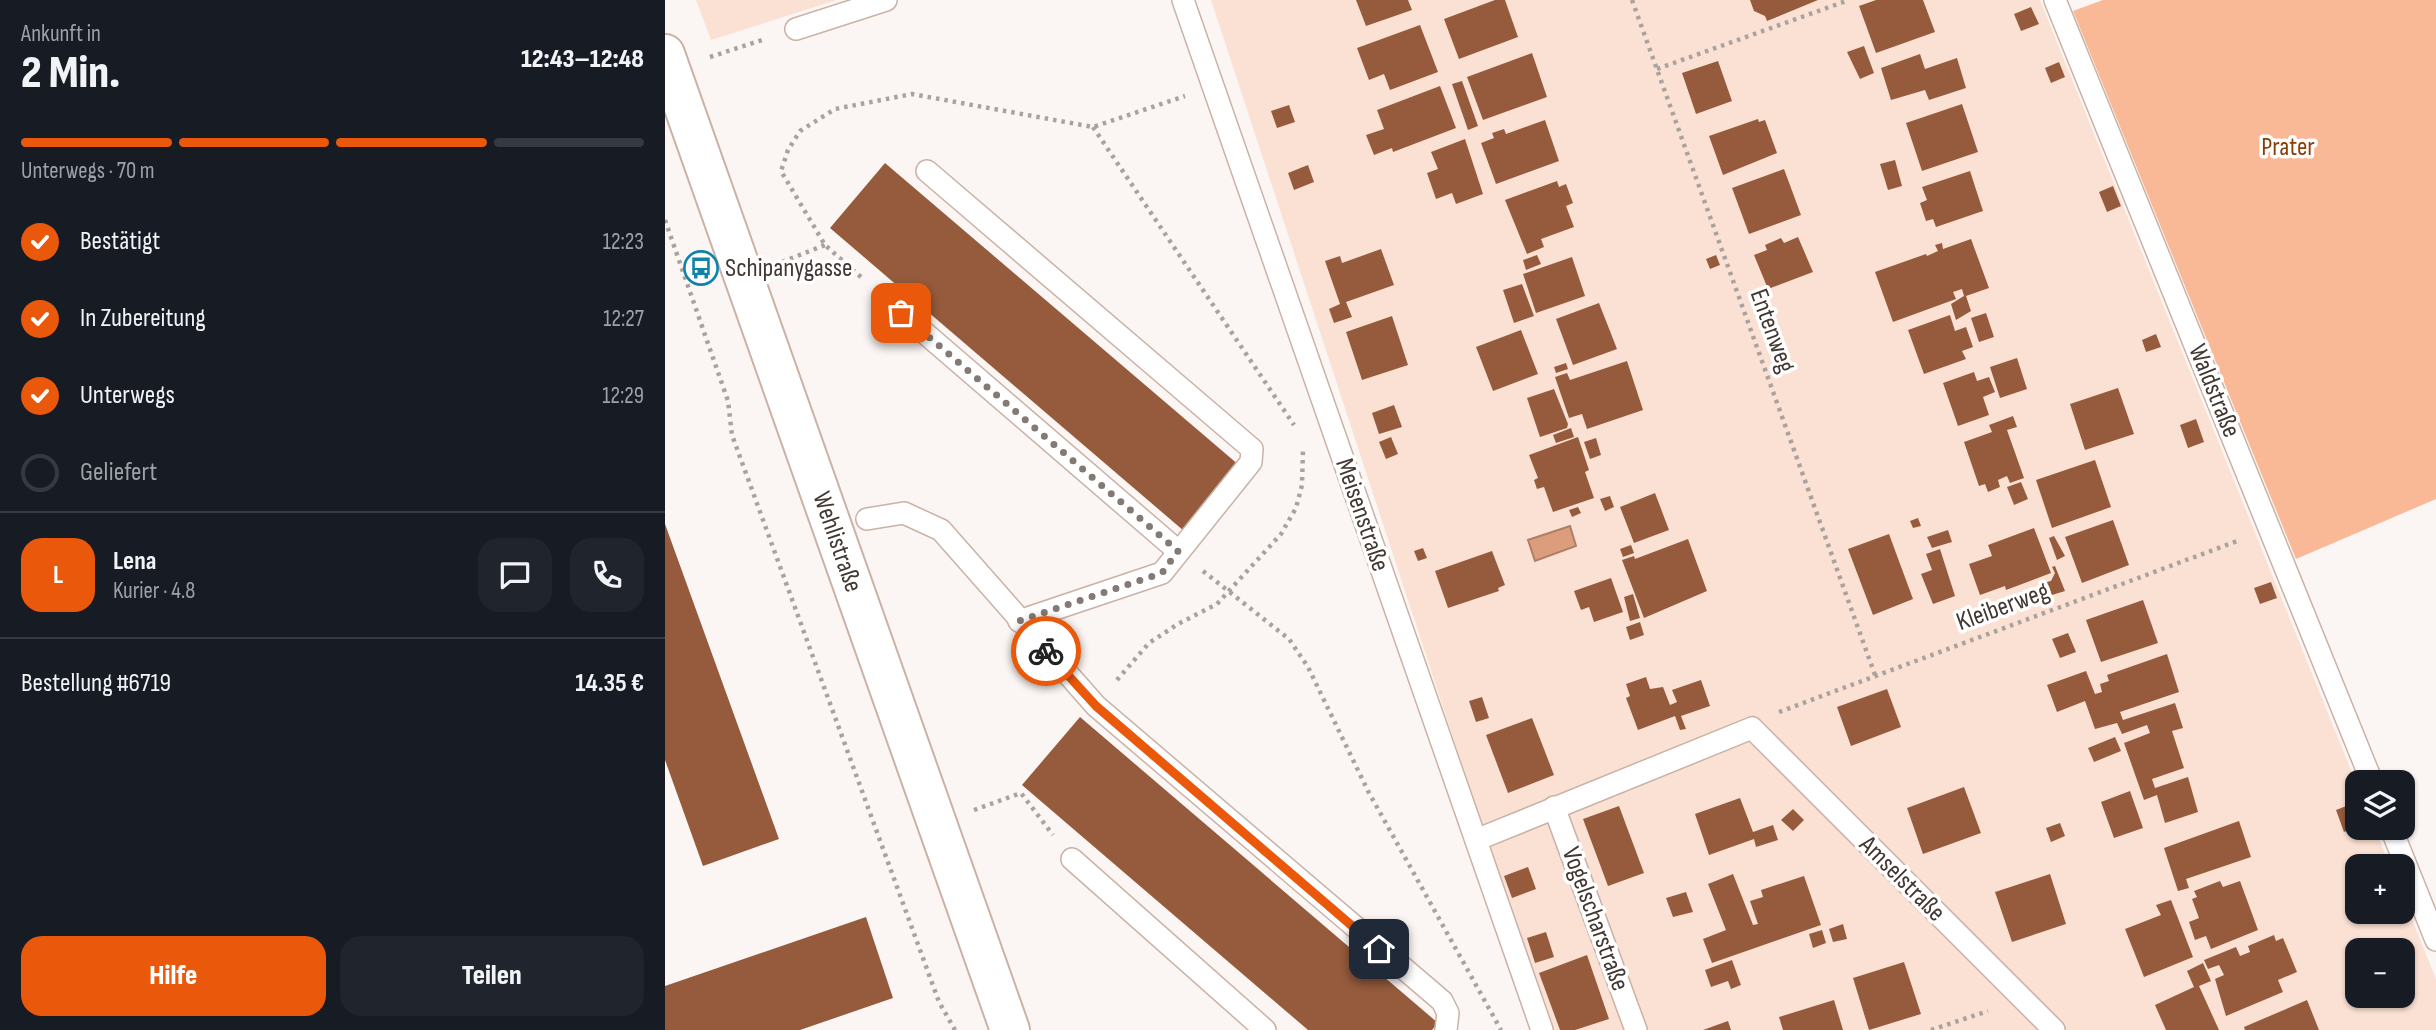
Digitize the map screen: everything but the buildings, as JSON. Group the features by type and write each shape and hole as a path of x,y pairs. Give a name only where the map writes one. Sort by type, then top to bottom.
{"street":[{"name":"Wehlistraße","path":"667,65 1010,1030"}],"lane":[{"path":"796,29 885,0"},
{"name":"Meisenstraße","path":"1183,0 1542,1030"},
{"name":"Waldstraße","path":"2055,0 2367,770"},
{"path":"926,171 1252,449 1251,462 1162,573 1019,621"},
{"path":"883,297 1178,551"},
{"path":"867,519 904,513 941,530 1096,706 1442,1001 1448,1013 1446,1030"},
{"path":"1476,840 1752,728"},
{"name":"Amselstraße","path":"1752,728 2054,1030"},
{"name":"Vogelscharstraße","path":"1554,807 1636,1030"},
{"path":"2396,840 2436,940"},
{"path":"1072,859 1265,1030"}],"path":[{"name":"Entenweg","path":"1632,0 1875,675"},
{"path":"1657,69 1849,0"},
{"path":"719,54 796,29"},
{"path":"665,220 728,401 732,435 774,556 939,1002 955,1030"},
{"path":"778,263 825,245"},
{"name":"Kleiberweg","path":"1752,728 1776,713 1875,675 2256,534 2271,533"},
{"path":"1178,551 1289,639 1324,697 1403,857 1501,1030"},
{"path":"967,813 1021,793 1072,859"},
{"path":"1931,1030 2022,999"}],"shaded area":[{"path":"696,0 837,0 711,40"},
{"path":"1211,0 2040,0 2351,770 2345,770 2345,840 2380,840 2385,854 2345,854 2345,924 2414,924 2436,979 2436,1030 1552,1030 1486,838"},
{"path":"1570,526 1576,546 1535,561 1528,540"}],"green space":[{"name":"Prater","path":"2103,0 2436,0 2436,499 2296,559 2073,11"}],"way so far":[{"path":"901,313 1178,551 1162,573 1122,589 1019,621 1046,651"}],"place":[{"name":"Schipanygasse","path":"701,268"}],"route":[{"path":"1046,651 1096,706 1379,949"}]}
